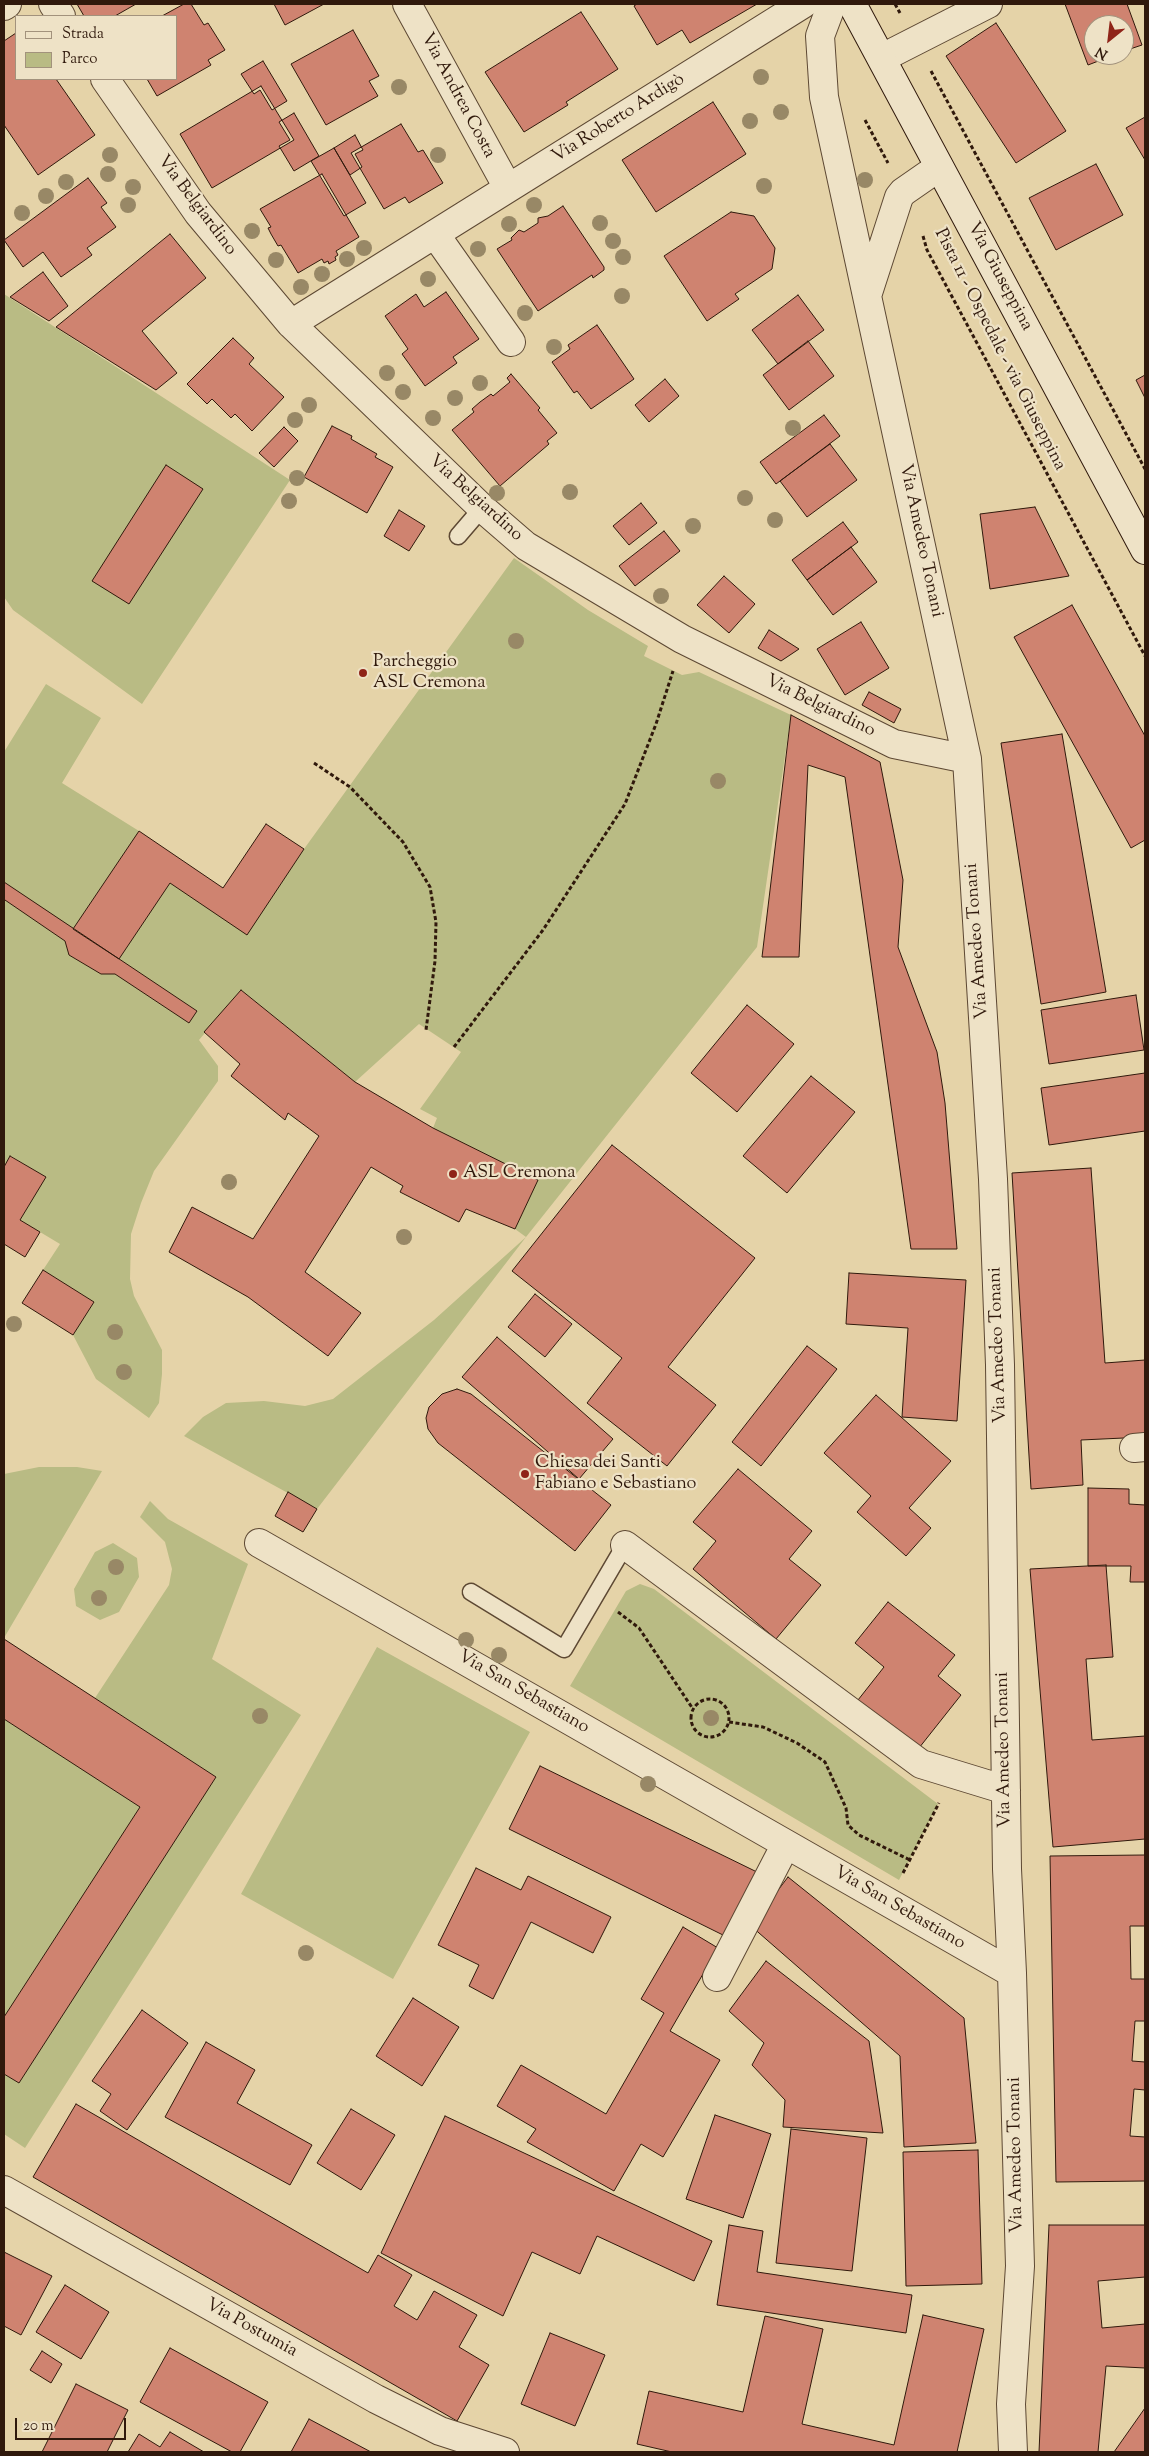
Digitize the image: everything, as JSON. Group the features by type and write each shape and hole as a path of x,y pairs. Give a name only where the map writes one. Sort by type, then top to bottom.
{"street":[{"path":"53,4 60,15"},
{"name":"Via Andrea Costa","path":"407,4 508,188"},
{"name":"Via Roberto Ardigò","path":"291,324 803,4"},
{"name":"Via Amedeo Tonani","path":"832,4 820,36 824,97 966,759 994,1199 1000,1365 1006,1790 1020,2266 1011,2404 1013,2452"},
{"name":"Via Giuseppina","path":"852,4 1145,550"},
{"path":"882,58 914,40 988,4"},
{"name":"Via Belgiardino","path":"105,80 198,213 291,324 482,508 526,546 682,639 894,744 966,759"},
{"path":"867,297 903,192 940,167"},
{"path":"435,234 511,342"},
{"name":"Via San Sebastiano","path":"259,1543 1012,1973"},
{"path":"625,1545 922,1764 1006,1790"},
{"path":"716,1977 786,1844"},
{"name":"Via Postumia","path":"4,2190 376,2400 440,2431 505,2452"},
{"name":"Via Amedeo Tonani","path":"996,2452 1011,2404"}],"lane":[{"path":"458,536 482,508"},
{"path":"471,1592 564,1649 625,1545"}],"path":[{"path":"895,4 1145,469"},
{"name":"Pista 11 - Ospedale - via Giuseppina","path":"863,116 918,220 927,250 1145,656"},
{"path":"454,1047 543,930 625,804 656,724 682,639"},
{"path":"314,763 350,787 403,842 430,887 436,922 435,960 426,1030"},
{"path":"614,1609 639,1628 693,1709"},
{"path":"714,1699 725,1705 730,1716 727,1728 716,1736 704,1736 694,1728 691,1715 693,1709 702,1701 714,1699"},
{"path":"729,1722 763,1727 797,1743 825,1762 846,1808 848,1825 858,1835 910,1860"},
{"path":"888,1902 953,1774"}],"green space":[{"path":"4,294 290,480 142,704 13,610 4,597"},
{"path":"514,558 588,610 648,646 644,656 682,675 699,672 791,715 757,947 526,1237 515,1229 537,1180 433,1128 437,1118 420,1109 461,1052 419,1024 355,1082 241,990 199,1040 218,1066 218,1081 154,1171 131,1234 130,1279 134,1296 162,1350 159,1403 149,1418 96,1379 73,1335 94,1302 43,1270 60,1244 20,1220 45,1177 11,1156 4,1167 4,902 5,900 65,941 69,955 101,974 115,974 189,1023 197,1011 119,959 170,883 247,934 304,849"},
{"path":"46,684 101,718 62,783 139,831 73,929 4,882 4,752"},
{"path":"526,1237 317,1509 184,1436 203,1417 226,1403 264,1401 305,1406 333,1399 434,1320"},
{"path":"39,1467 77,1467 102,1471 4,1638 4,1474"},
{"path":"150,1501 168,1519 248,1564 212,1659 301,1715 25,2148 4,2134 4,2074 19,2083 216,1777 95,1698 169,1585 172,1569 165,1542 140,1517"},
{"path":"113,1543 137,1558 139,1577 119,1612 100,1620 76,1606 74,1589 95,1552"},
{"path":"640,1584 654,1589 938,1804 899,1880 570,1686 626,1591"},
{"path":"377,1647 530,1732 393,1979 241,1894"},
{"path":"4,1719 140,1807 4,2017"}],"building":[{"path":"77,4 136,4 117,15 83,15"},
{"path":"184,4 191,4 204,25 208,23 225,50 208,60 211,65 157,96 148,80 178,80 178,15 164,15"},
{"path":"274,4 324,4 285,25"},
{"path":"637,4 757,4 690,43 682,30 657,45 634,6"},
{"path":"1065,4 1127,4 1131,15 1084,15 1084,54"},
{"path":"581,12 618,69 566,102 568,105 524,132 485,72"},
{"path":"996,23 1066,131 1016,163 946,56"},
{"path":"1134,23 1142,45 1134,48"},
{"path":"353,30 379,76 369,81 378,96 326,125 291,64"},
{"path":"15,34 15,80 57,80 95,135 38,175 4,125 4,41"},
{"path":"263,61 287,101 272,110 260,90 254,94 241,74"},
{"path":"261,86 294,140 212,188 180,134"},
{"path":"713,102 746,154 656,212 622,160"},
{"path":"294,113 319,156 294,171 279,146 290,140 279,122"},
{"path":"1145,117 1145,160 1126,128"},
{"path":"401,124 418,152 423,150 443,183 409,203 405,197 384,209 351,153"},
{"path":"355,135 363,150 355,154 362,167 350,175 334,148"},
{"path":"334,148 366,203 344,216 311,161"},
{"path":"1096,164 1123,215 1056,250 1029,198"},
{"path":"322,174 359,237 336,251 338,255 335,257 336,260 329,264 328,261 324,263 322,259 298,273 281,245 278,246 268,228 271,227 260,209"},
{"path":"88,178 107,203 101,207 116,227 87,248 92,255 61,277 43,252 23,267 4,240"},
{"path":"563,206 604,267 604,270 593,278 592,275 538,311 497,249 512,240 511,238 519,230 524,232 538,223 538,218 548,216"},
{"path":"731,212 754,216 775,248 772,269 735,294 739,299 707,321 664,256"},
{"path":"170,234 206,278 142,331 177,373 156,390 56,327"},
{"path":"43,272 68,306 49,321 10,297"},
{"path":"446,292 479,339 453,357 457,363 425,386 402,354 408,349 385,316 416,294 424,307"},
{"path":"798,295 824,330 778,364 752,330"},
{"path":"597,325 634,379 591,409 577,391 574,393 552,362 570,349 568,345"},
{"path":"233,338 254,358 249,364 284,397 252,431 235,414 231,418 212,399 207,404 187,384"},
{"path":"808,341 834,376 789,410 763,375"},
{"path":"511,374 540,408 538,410 557,433 547,441 549,444 500,486 452,430 474,412 472,409 480,402 491,394 493,396 510,382 507,378"},
{"path":"1145,375 1145,398 1136,380"},
{"path":"665,379 679,396 649,422 635,405"},
{"path":"824,415 840,436 776,484 760,462"},
{"path":"332,426 352,436 351,439 377,454 375,457 393,467 367,513 304,477"},
{"path":"284,427 298,441 274,467 259,453"},
{"path":"830,444 857,480 807,517 780,481"},
{"path":"166,465 203,489 129,604 92,581"},
{"path":"641,503 657,523 629,545 613,526"},
{"path":"1035,507 1069,576 990,589 980,514"},
{"path":"399,510 425,526 409,551 384,536"},
{"path":"843,522 858,542 807,580 792,560"},
{"path":"664,531 680,551 635,586 619,566"},
{"path":"851,547 877,582 833,615 807,580"},
{"path":"724,576 755,604 729,633 697,605"},
{"path":"1072,605 1145,736 1145,840 1131,848 1014,637"},
{"path":"861,622 889,668 845,695 817,649"},
{"path":"769,630 799,649 781,661 758,648"},
{"path":"869,692 901,709 894,723 862,705"},
{"path":"791,715 880,762 903,880 898,947 937,1052 945,1103 957,1249 911,1249 845,777 808,765 799,957 762,957"},
{"path":"1062,734 1106,992 1041,1004 1001,743"},
{"path":"266,824 304,849 247,935 170,883 119,959 73,929 139,831 223,888"},
{"path":"4,882 197,1011 189,1023 115,974 101,974 69,955 65,941 5,900 4,902"},
{"name":"ASL Cremona","path":"241,990 355,1082 433,1128 538,1180 515,1229 466,1209 459,1222 400,1192 403,1186 371,1167 305,1272 361,1313 328,1356 248,1297 169,1252 192,1207 253,1239 319,1136 288,1113 285,1120 231,1076 240,1064 204,1032"},
{"path":"1136,995 1144,1050 1049,1064 1041,1010"},
{"path":"747,1005 794,1044 737,1112 691,1073"},
{"path":"1145,1073 1145,1131 1049,1145 1041,1088"},
{"path":"811,1076 855,1112 787,1193 743,1156"},
{"path":"612,1145 755,1258 668,1367 716,1405 667,1466 587,1403 622,1358 512,1271"},
{"path":"10,1156 46,1177 20,1220 40,1232 25,1257 4,1244 4,1167"},
{"path":"1091,1168 1105,1363 1145,1360 1145,1437 1081,1440 1083,1485 1031,1489 1012,1173"},
{"path":"43,1270 94,1302 73,1335 22,1303"},
{"path":"849,1273 966,1280 957,1421 902,1417 908,1328 846,1324"},
{"path":"535,1294 572,1324 545,1357 508,1327"},
{"path":"497,1337 613,1439 579,1479 462,1377"},
{"path":"807,1346 837,1369 761,1466 732,1442"},
{"name":"Chiesa dei Santi Fabiano e Sebastiano","path":"457,1389 471,1394 611,1505 575,1551 438,1443 428,1429 426,1418 429,1407 442,1394"},
{"path":"876,1395 951,1461 909,1508 931,1528 906,1556 857,1512 871,1496 824,1453"},
{"path":"738,1469 812,1531 789,1559 821,1585 776,1639 693,1569 716,1541 693,1522"},
{"path":"1088,1488 1129,1489 1129,1504 1145,1505 1145,1582 1130,1582 1131,1566 1088,1566"},
{"path":"288,1492 317,1509 303,1532 275,1516"},
{"path":"1106,1565 1113,1657 1086,1659 1092,1740 1145,1736 1145,1839 1053,1847 1030,1569"},
{"path":"888,1602 955,1655 938,1676 961,1695 919,1748 858,1700 884,1667 855,1643"},
{"path":"4,1639 216,1777 19,2083 4,2074 4,2017 140,1807 4,1719"},
{"path":"540,1766 759,1873 727,1937 509,1829"},
{"path":"1145,1855 1145,1926 1130,1926 1131,1979 1145,1979 1145,2021 1135,2021 1132,2061 1145,2062 1145,2090 1134,2089 1130,2136 1145,2137 1145,2181 1056,2182 1050,1856"},
{"path":"476,1868 521,1890 528,1876 611,1917 593,1953 531,1922 493,1999 469,1986 479,1965 438,1945"},
{"path":"788,1877 964,2018 976,2143 904,2147 900,2056 751,1926"},
{"path":"683,1927 718,1948 670,2031 720,2060 663,2157 641,2144 614,2191 527,2142 536,2129 497,2106 521,2065 606,2114 664,2013 641,1999"},
{"path":"766,1961 869,2041 883,2133 783,2127 785,2100 752,2065 764,2043 729,2011"},
{"path":"413,1998 459,2027 422,2086 376,2056"},
{"path":"142,2010 188,2043 127,2130 100,2111 111,2094 92,2081"},
{"path":"206,2042 255,2070 237,2103 312,2145 290,2185 165,2117"},
{"path":"76,2104 368,2273 378,2255 412,2275 394,2306 417,2320 434,2291 477,2315 459,2347 489,2365 457,2421 33,2177"},
{"path":"351,2109 395,2135 361,2190 317,2163"},
{"path":"715,2115 771,2134 743,2218 686,2199"},
{"path":"445,2116 712,2241 694,2281 597,2236 580,2274 532,2252 503,2316 381,2253"},
{"path":"791,2129 867,2138 852,2271 776,2263"},
{"path":"978,2150 982,2284 906,2286 903,2152"},
{"path":"729,2225 763,2231 757,2272 912,2295 906,2333 717,2305"},
{"path":"1049,2225 1145,2225 1145,2277 1098,2281 1102,2328 1145,2324 1145,2368 1106,2366 1098,2452 1039,2452"},
{"path":"4,2252 52,2276 21,2335 4,2326"},
{"path":"65,2285 109,2312 81,2359 36,2332"},
{"path":"923,2315 984,2329 957,2452 672,2452 637,2444 649,2391 743,2412 765,2316 823,2329 802,2424 894,2445"},
{"path":"550,2333 605,2355 575,2426 521,2404"},
{"path":"170,2348 268,2402 240,2452 232,2452 140,2402"},
{"path":"42,2351 62,2364 51,2383 30,2370"},
{"path":"76,2384 128,2410 107,2452 42,2452"},
{"path":"1145,2408 1145,2452 1114,2452"},
{"path":"309,2419 371,2452 291,2452"},
{"path":"170,2432 204,2452 128,2452 139,2434 160,2447"}],"place":[{"name":"Parcheggio ASL Cremona","path":"363,673"},
{"name":"ASL Cremona","path":"453,1174"},
{"name":"Chiesa dei Santi Fabiano e Sebastiano","path":"525,1474"}]}
